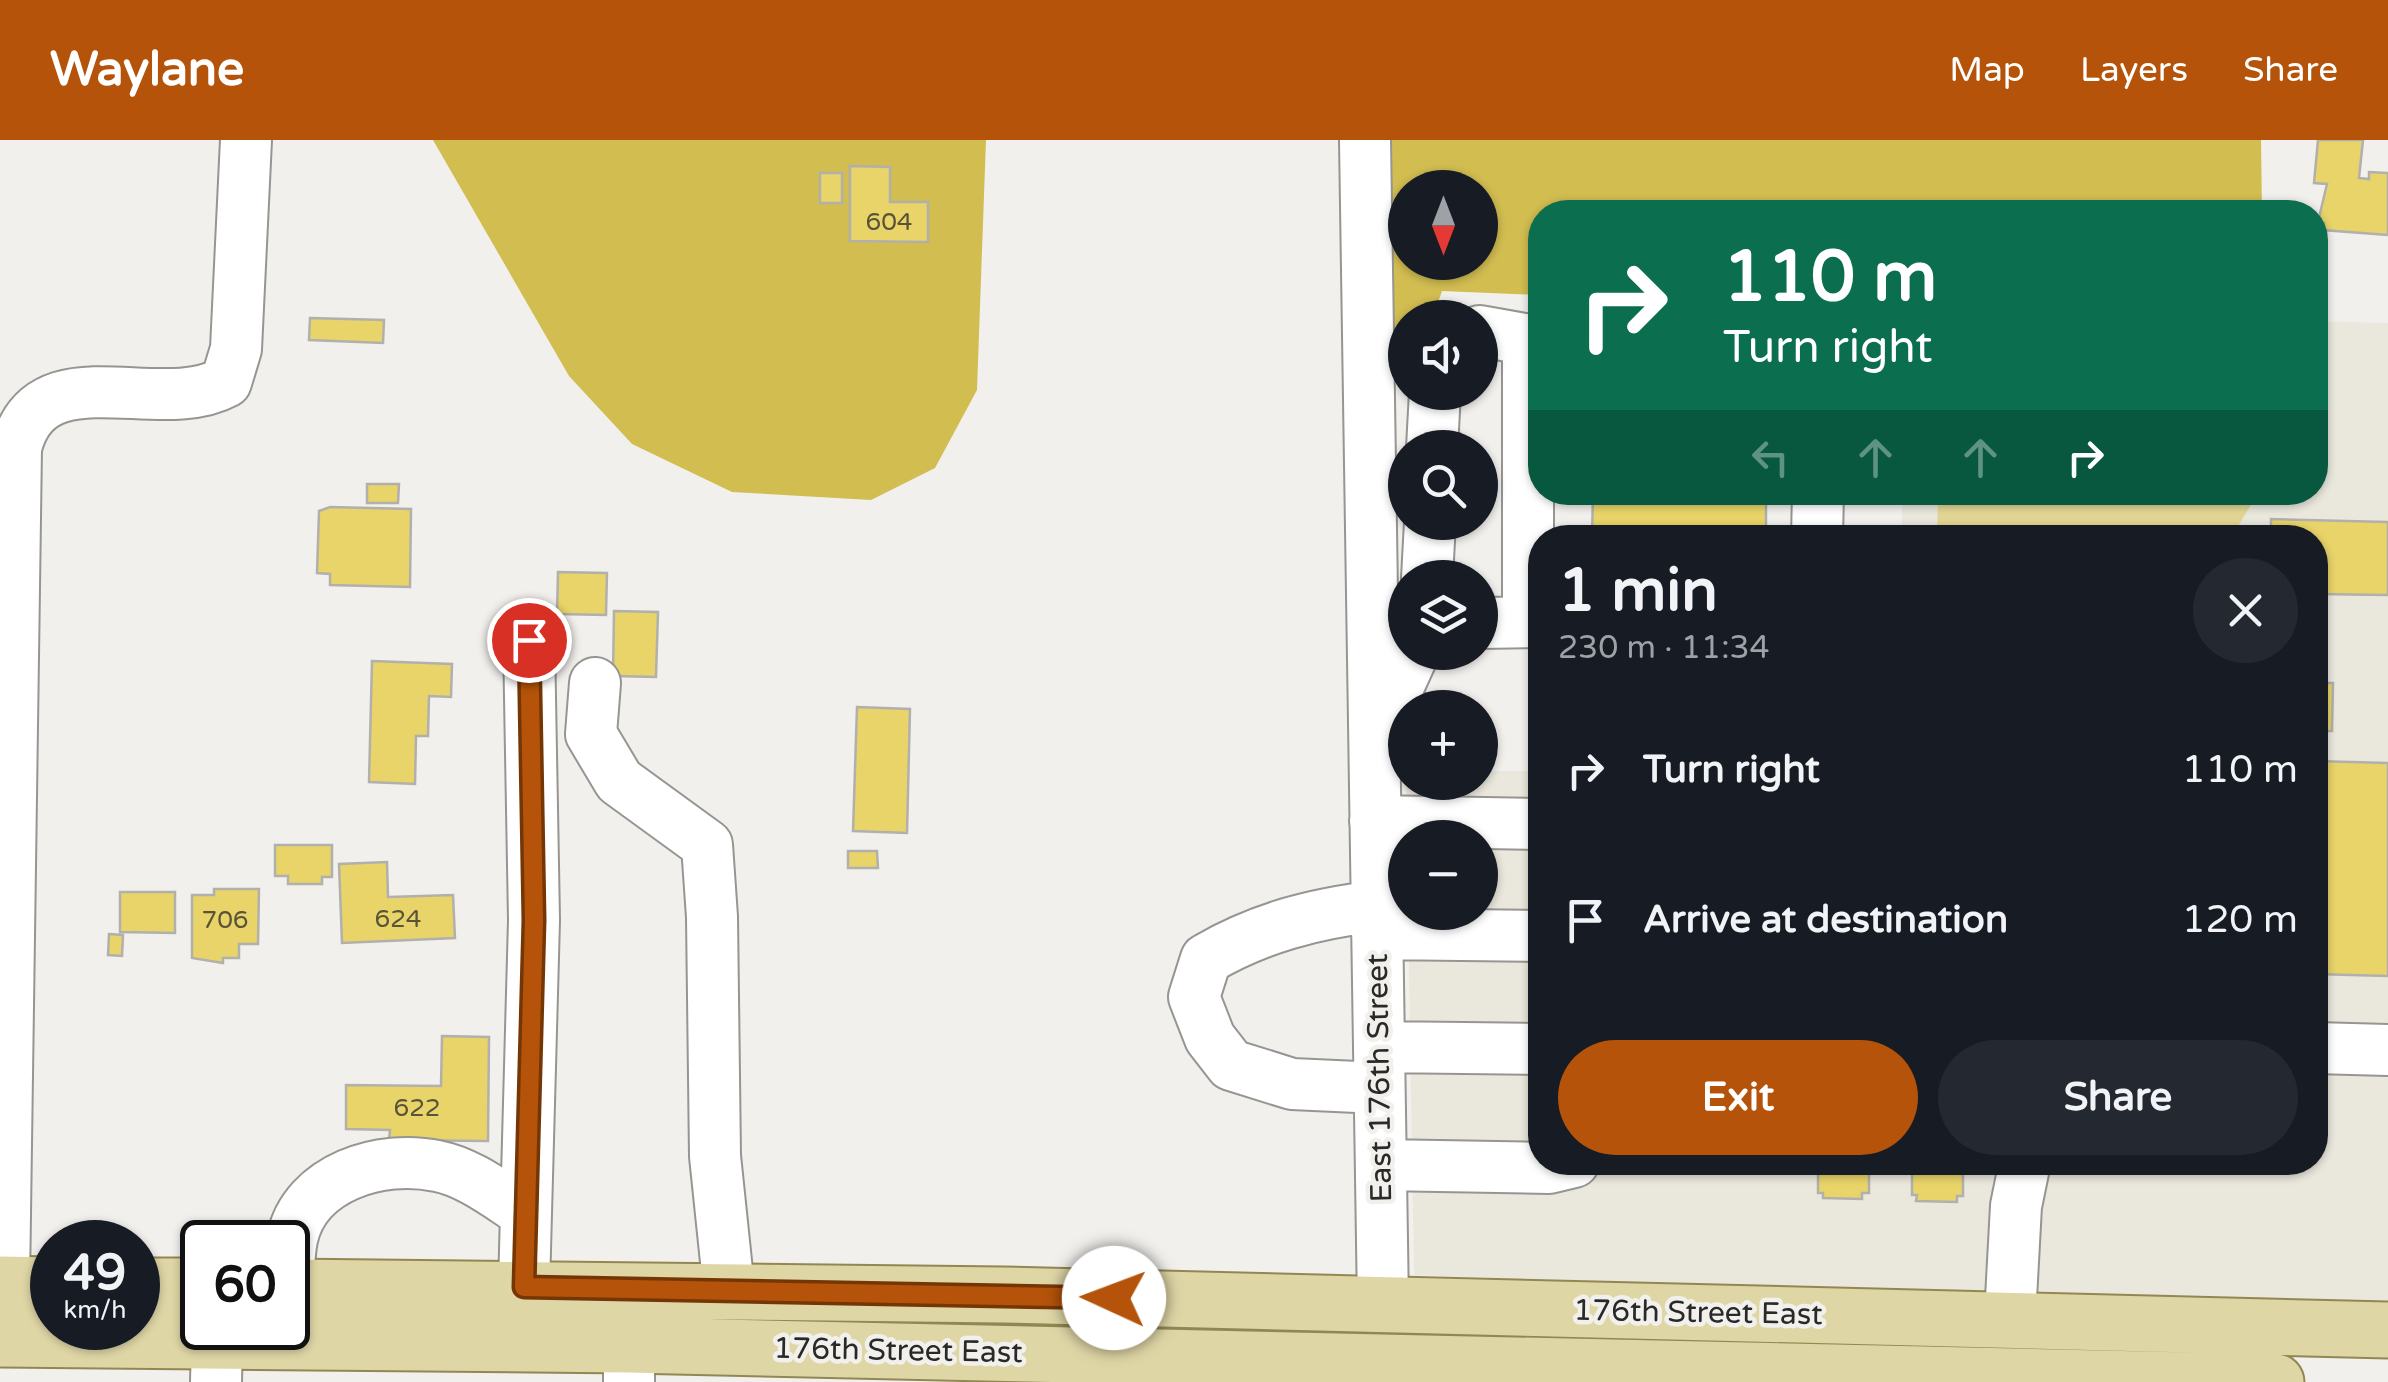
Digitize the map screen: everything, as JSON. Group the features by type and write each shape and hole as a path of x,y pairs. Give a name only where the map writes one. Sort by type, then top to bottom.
{"main road":[{"name":"176th Street East","path":"310,1286 729,1290 2010,1317 2388,1330"},
{"path":"1036,1367 1071,1325 1361,1332 1384,1306"},
{"path":"1858,1377 1884,1345 2247,1354 2297,1327"},
{"name":"176th Street East","path":"0,1340 216,1362 630,1363 2276,1382"}],"street":[{"path":"14,1292 14,472 21,426 16,400 56,395 193,396 226,382 236,349 246,140"},
{"name":"East 176th Street","path":"1365,140 1384,1306"},
{"path":"1498,333 1528,337"},
{"path":"1516,622 1528,443"},
{"path":"524,1287 534,920 529,640"},
{"path":"1374,762 1381,722 1406,670"},
{"path":"595,683 592,734 619,781 706,844 712,917 715,1156 729,1290"},
{"path":"1375,822 1528,824"},
{"path":"1528,935 1315,914 1248,934 1206,959 1194,997 1210,1038 1231,1065 1292,1084 1379,1068 1528,1050"},
{"path":"2328,1048 2388,1050"},
{"path":"1381,1165 1528,1168"},
{"path":"300,1220 330,1184 369,1167 437,1166 470,1179 526,1213"},
{"path":"2010,1317 2016,1206 2022,1175"}],"shaded area":[{"path":"433,140 986,140 977,390 935,468 871,500 732,492 632,444 569,376"},
{"path":"1383,140 2261,140 2262,200 1528,200 1528,295 1442,291 1439,300 1388,300 1388,377 1383,377"},
{"path":"2328,321 2388,323 2388,1315 1414,1275 1408,930 1498,930 1498,820 1407,820 1406,800 1498,800 1498,771 1528,771 1528,1175 2328,1175 2328,525 1902,525 1902,505 2328,505"},
{"path":"1938,505 2251,505 2239,525 1937,525"}],"building":[{"path":"2318,140 2363,140 2359,178 2369,179 2369,172 2388,173 2388,235 2328,230 2328,200 2323,200 2327,184 2314,183"},
{"path":"850,166 890,167 890,202 928,202 928,242 850,241"},
{"path":"820,173 842,173 842,203 820,203"},
{"path":"310,318 384,320 383,343 309,340"},
{"path":"367,484 399,484 398,503 367,503"},
{"path":"1593,505 1766,505 1766,525 1592,525"},
{"path":"330,507 411,509 410,587 330,585 330,574 317,573 319,511"},
{"path":"2271,519 2388,522 2388,595 2328,594 2328,525 2271,525"},
{"path":"558,572 607,573 606,615 557,614"},
{"path":"614,611 658,612 656,677 613,676"},
{"path":"372,661 452,664 451,697 429,696 428,736 416,736 415,784 369,782"},
{"path":"2328,683 2333,683 2332,731 2328,731"},
{"path":"857,707 910,709 907,833 853,831"},
{"path":"2328,761 2388,763 2388,976 2328,974"},
{"path":"275,845 332,845 332,877 322,877 322,884 288,884 288,876 275,876"},
{"path":"848,851 877,851 878,868 848,868"},
{"path":"387,862 388,897 453,895 455,938 342,943 339,864"},
{"path":"214,889 259,889 258,944 239,944 239,958 223,958 223,963 192,958 192,895 214,895"},
{"path":"120,892 175,892 175,933 120,932"},
{"path":"109,934 123,935 122,956 108,955"},
{"path":"442,1036 489,1037 488,1141 389,1140 390,1130 346,1129 346,1085 441,1086"},
{"path":"1818,1175 1869,1175 1869,1193 1862,1193 1862,1199 1823,1198 1823,1193 1818,1193"},
{"path":"1912,1175 1963,1175 1963,1196 1957,1196 1957,1202 1916,1201 1917,1195 1912,1195"}],"route":[{"path":"529,640 534,920 524,1287 1114,1298"}]}
